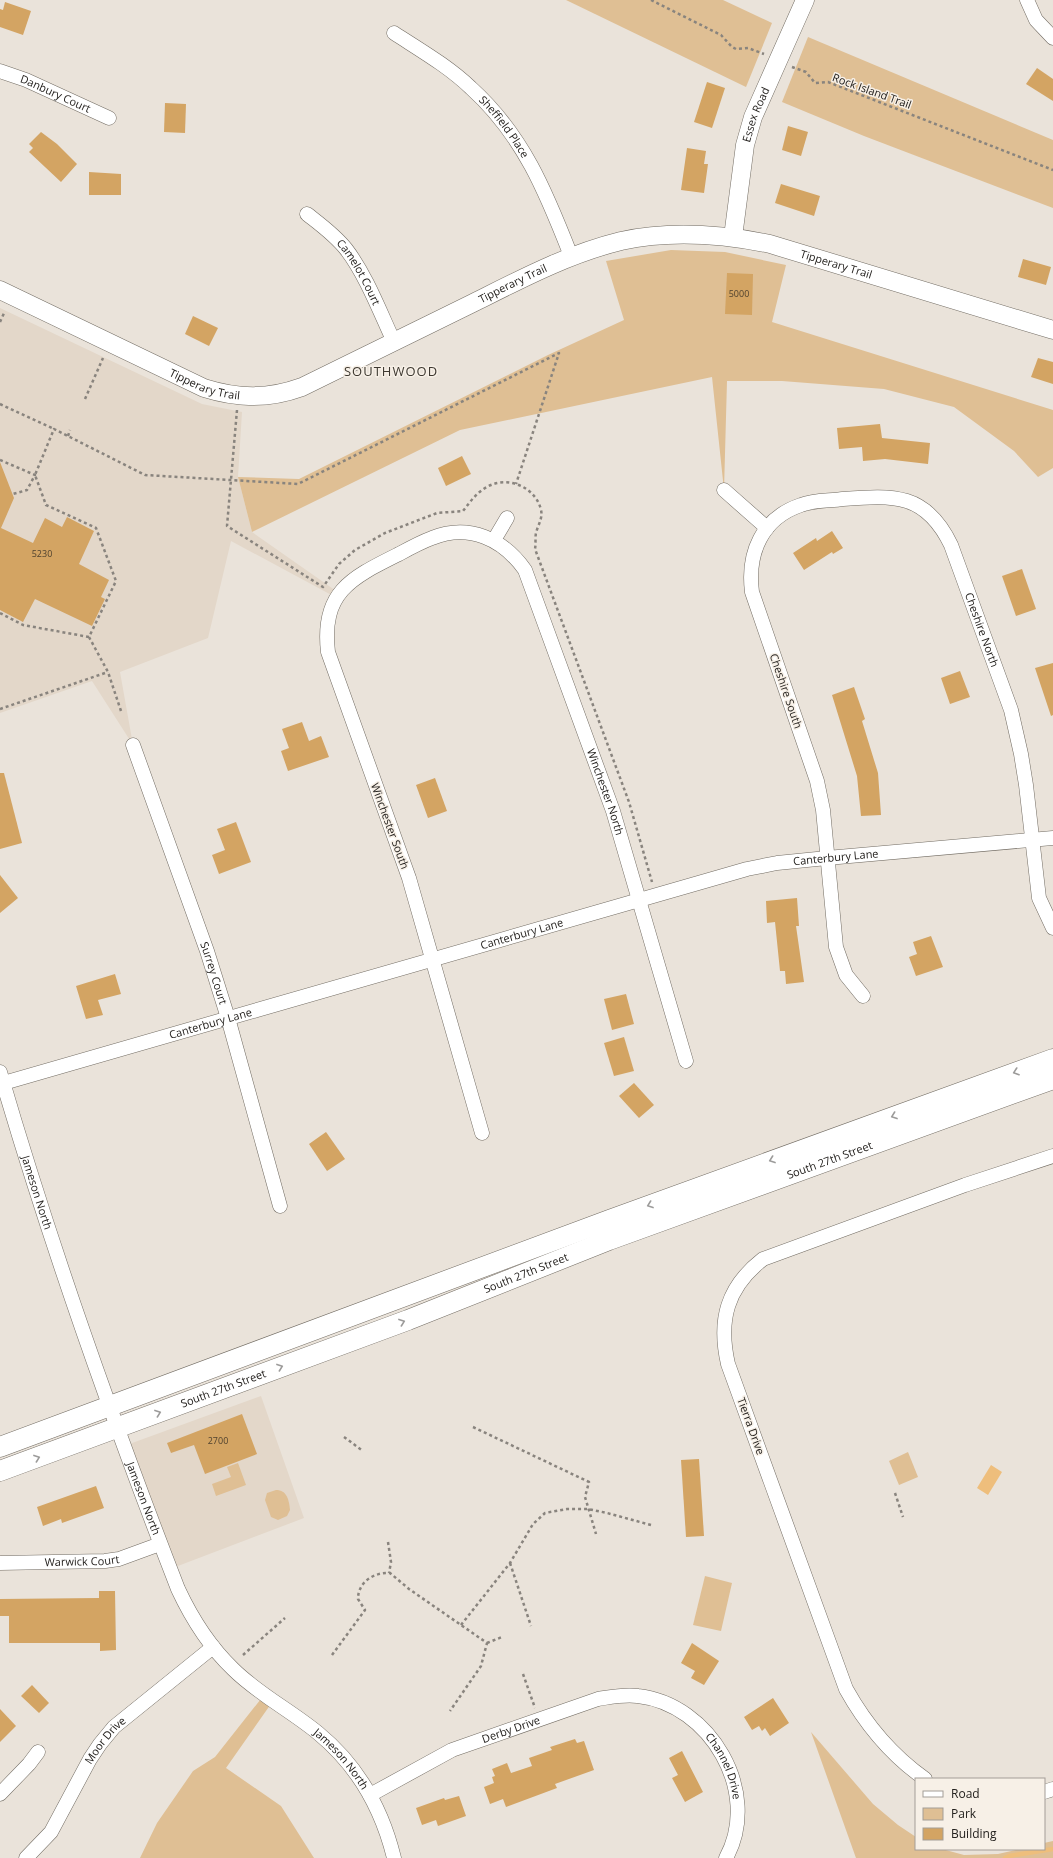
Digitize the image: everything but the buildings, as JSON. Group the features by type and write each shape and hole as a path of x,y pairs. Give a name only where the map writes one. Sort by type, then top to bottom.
{"main road":[{"name":"South 27th Street","path":"0,1447 624,1215 1053,1059"},
{"name":"South 27th Street","path":"0,1471 408,1320 609,1240 1053,1079"}],"street":[{"name":"Essex Road","path":"733,236 745,145 753,117 804,0"},
{"path":"1027,0 1036,20 1053,38"},
{"name":"Sheffield Place","path":"394,33 442,64 471,88 494,110 516,139 533,167 549,199 571,256"},
{"name":"Danbury Court","path":"0,71 26,80 109,118"},
{"name":"Camelot Court","path":"307,214 335,236 347,250 358,268 394,342"},
{"name":"Tipperary Trail","path":"0,290 204,388 244,397 263,397 285,393 302,387 571,256 622,241 659,235 696,234 733,236 770,244 1053,330"},
{"path":"724,490 767,528"},
{"name":"Cheshire North","path":"846,499 885,496 899,498 924,510 944,530 951,545 1011,710 1021,754 1039,898 1053,928"},
{"name":"Cheshire South","path":"846,499 803,504 778,517 767,528 758,542 751,559 750,578 752,592 817,781 823,810 836,947 846,975 863,996"},
{"path":"494,540 507,518"},
{"name":"Winchester North","path":"401,553 432,538 446,534 464,532 478,534 494,540 517,558 530,581 613,811 686,1061"},
{"name":"Winchester South","path":"401,553 362,573 339,593 332,607 326,634 328,652 409,878 482,1133"},
{"name":"Surrey Court","path":"133,745 207,951 228,1018 280,1206"},
{"name":"Canterbury Lane","path":"1,1080 228,1018 747,869 777,863 1053,838"},
{"name":"Jameson North","path":"1,1080 48,1230 110,1406 160,1544 190,1614 212,1647 232,1669 255,1689 317,1733 338,1752 353,1770 370,1795 386,1829 394,1858"},
{"name":"Tierra Drive","path":"924,1778 909,1768 878,1738 859,1713 846,1689 728,1364 724,1331 727,1309 740,1280 763,1259 965,1185 1053,1156"},
{"name":"Warwick Court","path":"0,1563 105,1561 119,1559 160,1544"},
{"name":"Moor Drive","path":"26,1858 50,1832 90,1759 114,1727 212,1647"},
{"name":"Derby Drive","path":"370,1795 452,1750 578,1705 619,1695 638,1696 659,1702"},
{"name":"Channel Drive","path":"659,1702 674,1708 691,1719 705,1731 724,1757 736,1792 737,1815 734,1837 726,1858"},
{"path":"0,1794 29,1764 38,1752"}],"path":[{"name":"Rock Island Trail","path":"651,0 721,35 732,47 736,49 748,48 806,72 815,83 828,82 1053,170"},
{"path":"0,322 5,311"},
{"path":"0,404 54,429 145,475 298,484 558,353 516,484"},
{"path":"85,399 104,358"},
{"path":"237,410 227,526 323,586 339,564 355,550 385,533 437,513 463,510 476,495 494,484 501,481 516,484 527,488 534,495 541,510 541,521 536,533 535,549 629,802 652,882"},
{"path":"13,494 26,490 54,429"},
{"path":"68,436 70,430"},
{"path":"0,460 34,475 46,505 96,528 116,581 89,637"},
{"path":"0,613 23,625 89,637"},
{"path":"89,637 108,672 121,711"},
{"path":"0,709 108,672"},
{"path":"473,1427 589,1482 585,1497 596,1534"},
{"path":"344,1437 363,1451"},
{"path":"895,1493 903,1517"},
{"path":"462,1625 510,1563 533,1524 545,1513 557,1509 588,1509 607,1512 651,1525"},
{"path":"388,1542 391,1562 389,1573"},
{"path":"510,1563 531,1626"},
{"path":"332,1655 365,1610 358,1599 358,1594 364,1582 375,1576 389,1573 487,1643"},
{"path":"243,1655 285,1618"},
{"path":"487,1643 502,1637"},
{"path":"450,1711 481,1666 487,1643"},
{"path":"523,1674 536,1710"}],"shaded area":[{"path":"0,308 202,404 242,412 238,477 252,532 339,593 337,598 231,541 208,638 120,672 133,745 92,681 0,713"},
{"path":"261,1396 304,1518 170,1569 124,1446"},
{"path":"991,1465 1002,1472 988,1495 977,1488"}],"green space":[{"path":"566,0 723,0 772,23 746,87"},
{"path":"808,37 1053,140 1053,208 864,136 782,102"},
{"path":"671,250 725,252 786,265 772,322 1053,410 1053,468 1038,477 1014,451 954,407 884,389 782,381 727,381 724,490 712,377 460,430 252,532 238,477 299,479 548,355 624,320 606,261"},
{"path":"908,1452 918,1477 899,1485 889,1461"},
{"path":"238,1463 246,1485 216,1496 212,1484 231,1477 227,1467"},
{"path":"280,1490 287,1496 290,1510 287,1516 278,1520 271,1517 265,1500 267,1493"},
{"path":"705,1576 732,1583 721,1631 693,1625"},
{"path":"264,1695 273,1701 226,1768 281,1806 314,1858 140,1858 157,1823 193,1771 215,1757"},
{"path":"811,1732 873,1804 898,1825 915,1836 915,1850 946,1850 964,1855 998,1854 1016,1850 1045,1850 1045,1843 1053,1841 1053,1858 856,1858"}],"waterway":[{"path":"1005,1858 1009,1856 1053,1849"}],"district":[{"name":"SOUTHWOOD","path":"391,371"}]}
